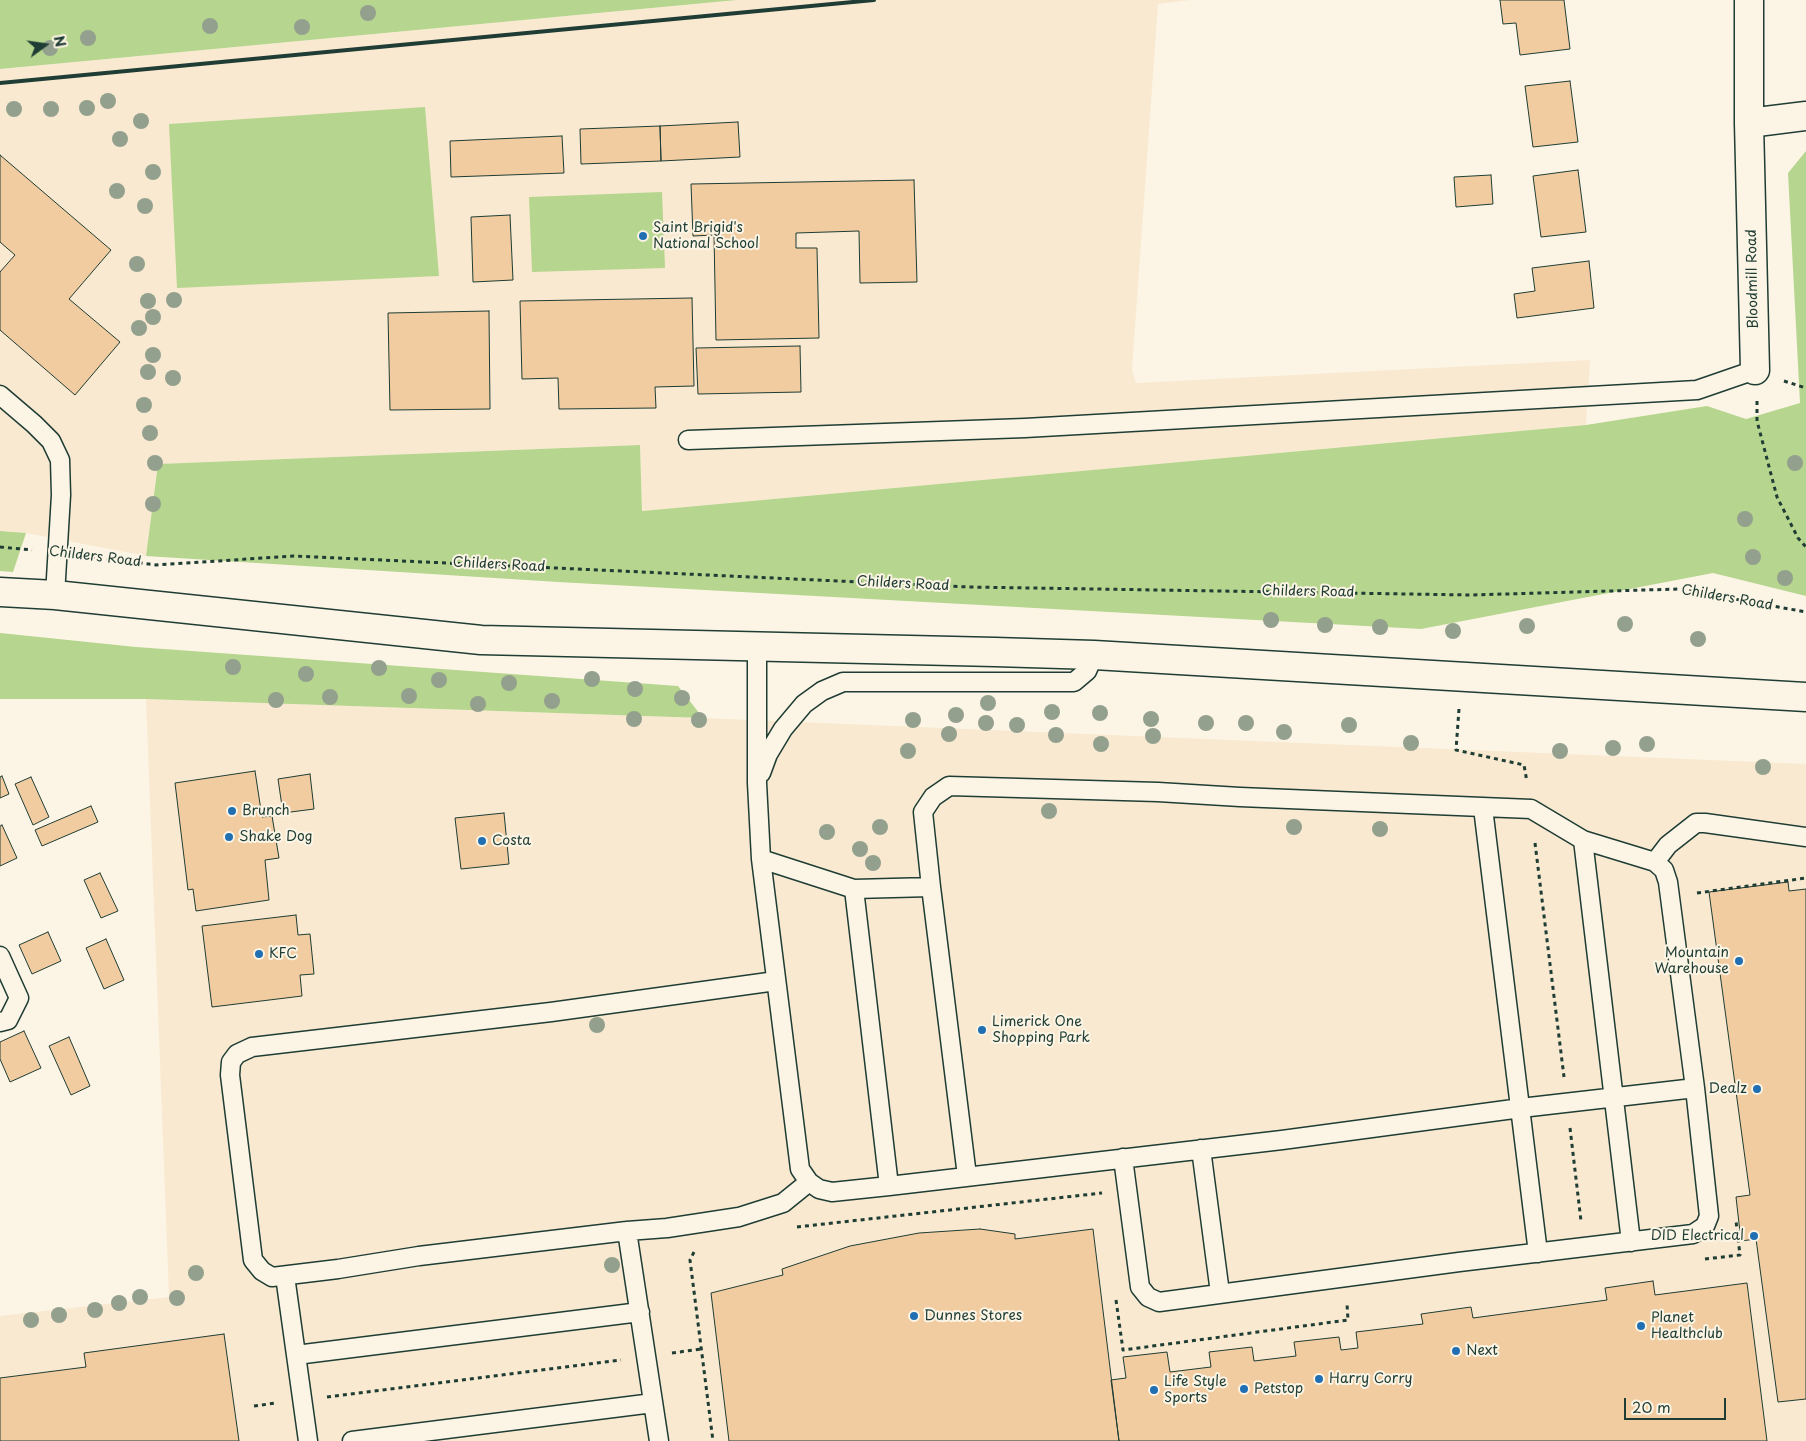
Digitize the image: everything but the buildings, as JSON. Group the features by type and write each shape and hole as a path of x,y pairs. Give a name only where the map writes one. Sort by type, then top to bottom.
{"main road":[{"name":"Bloodmill Road","path":"1749,0 1749,123 1755,370"},
{"path":"1749,123 1806,116"},
{"path":"0,592 55,595 481,640 1094,655 1806,697"}],"lane":[{"path":"688,440 1025,428 1697,390 1755,370"},
{"path":"0,395 51,441 60,460 59,553 55,595"},
{"path":"757,648 757,783 761,859 800,1169 809,1182 819,1189 832,1192 889,1186 1292,1139 1567,1102 1695,1088"},
{"path":"757,783 768,754 783,729 804,704 822,691 843,682 1074,682 1087,671 1094,655"},
{"path":"967,1176 923,812 932,797 949,786 1158,792 1531,809 1583,840 1655,862 1664,870 1668,882 1695,1088 1709,1216 1706,1226 1693,1234 1159,1302 1148,1298 1140,1287 1123,1158"},
{"path":"1483,808 1538,1253"},
{"path":"1655,862 1668,845 1696,823 1806,837"},
{"path":"1583,840 1632,1242"},
{"path":"761,859 854,889 931,887"},
{"path":"854,889 889,1186"},
{"path":"0,956 19,998 8,1020 0,1022"},
{"path":"776,981 551,1012 252,1047 237,1054 231,1062 230,1076 253,1260 262,1271 272,1277 285,1276 419,1256 628,1230 667,1228 739,1217 783,1204 809,1182"},
{"path":"1202,1149 1220,1293"},
{"path":"628,1230 659,1441"},
{"path":"285,1276 308,1441"},
{"path":"296,1356 640,1312"},
{"path":"352,1441 653,1403"}],"path":[{"path":"1755,370 1758,421 1777,497 1798,538 1806,547"},
{"name":"Childers Road","path":"0,548 156,565 294,556 969,587 1471,594 1679,589 1806,612"},
{"path":"1461,676 1456,750 1524,765 1531,809 1584,1247"},
{"path":"1698,902 1697,892 1806,878"},
{"path":"790,1228 1102,1193"},
{"path":"1701,1260 1740,1255 1736,1215"},
{"path":"695,1249 690,1260 713,1441"},
{"path":"1115,1291 1123,1350 1348,1320 1347,1303"},
{"path":"254,1406 701,1349"}],"shaded area":[{"name":"Saint Brigid's National School","path":"737,0 1190,0 1158,4 1132,369 1136,383 1590,360 1586,425 642,511 640,445 158,464 146,556 26,533 0,531 0,69"},
{"name":"Limerick One Shopping Park","path":"146,699 703,718 1806,764 1806,1441 0,1441 0,1316 169,1297"}],"green space":[{"path":"0,0 737,0 0,69"},
{"path":"425,107 439,276 177,288 169,124"},
{"path":"1806,151 1806,596 1713,573 1421,629 558,582 146,556 158,464 640,445 642,511 1586,425 1707,406 1746,419 1800,403 1788,173"},
{"path":"662,192 665,268 532,272 529,197"},
{"path":"0,531 26,533 13,572 0,571"},
{"path":"0,633 136,647 678,686 703,718 146,699 0,699"}],"railway":[{"path":"0,83 874,0"}],"place":[{"name":"Saint Brigid's National School","path":"643,236"},
{"name":"Brunch","path":"232,811"},
{"name":"Shake Dog","path":"229,837"},
{"name":"Costa","path":"482,841"},
{"name":"KFC","path":"259,954"},
{"name":"Mountain Warehouse","path":"1739,961"},
{"name":"Limerick One Shopping Park","path":"982,1030"},
{"name":"Dealz","path":"1757,1089"},
{"name":"DID Electrical","path":"1754,1236"},
{"name":"Dunnes Stores","path":"914,1316"},
{"name":"Planet Healthclub","path":"1641,1326"},
{"name":"Next","path":"1456,1351"},
{"name":"Harry Corry","path":"1319,1379"},
{"name":"Petstop","path":"1244,1389"},
{"name":"Life Style Sports","path":"1154,1390"}]}
